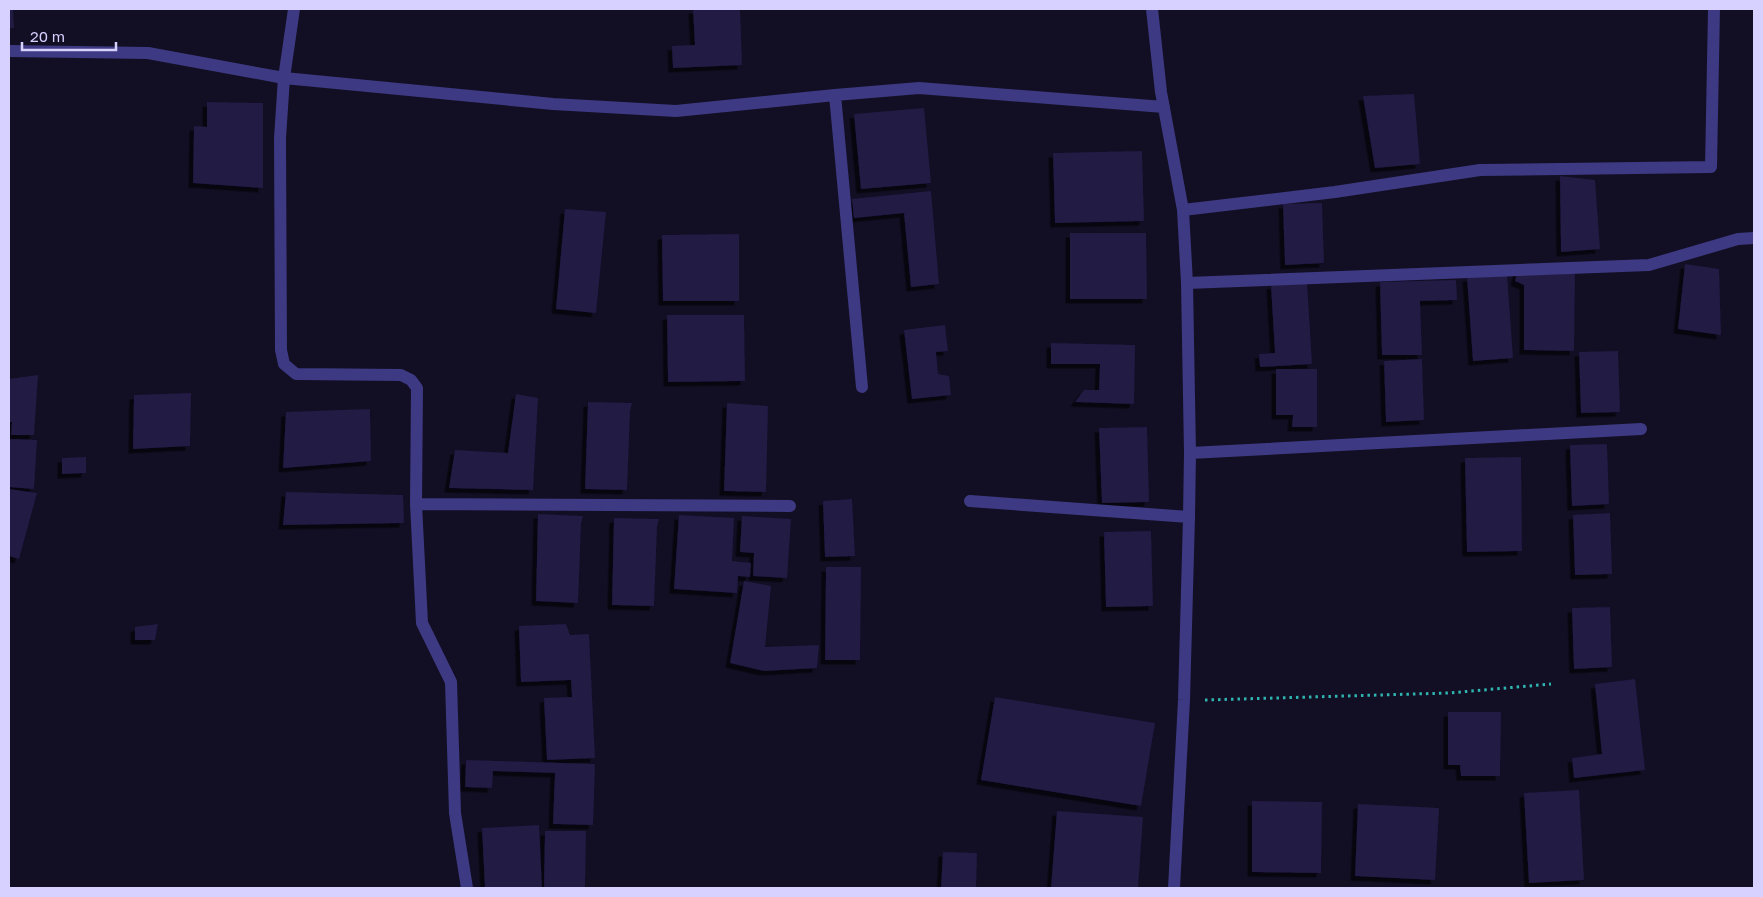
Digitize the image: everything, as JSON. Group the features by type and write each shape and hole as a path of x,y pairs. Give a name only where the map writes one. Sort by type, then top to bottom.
{"street":[{"path":"294,9 284,78 280,138 281,350 284,364 296,374 401,376 412,380 417,388 416,504 422,623 451,682 455,813 467,888"},
{"path":"1158,9 1152,9 1164,107 1183,210 1187,282 1190,454 1184,700 1174,888"},
{"path":"1183,210 1335,192 1480,170 1711,167 1714,9"},
{"path":"9,50 148,52 284,78 553,104 676,111 920,88 1164,107"},
{"path":"835,95 862,387"},
{"path":"1187,282 1649,265 1738,240 1754,238"},
{"path":"1190,454 1641,429"},
{"path":"970,501 1188,517"},
{"path":"416,504 790,506"}],"path":[{"path":"1184,700 1449,694 1551,684"}],"building":[{"path":"9,9 13,9 14,28 9,28"},
{"path":"693,9 740,9 742,65 673,68 672,46 695,45"},
{"path":"1414,94 1420,164 1375,168 1363,96"},
{"path":"207,102 263,103 263,188 193,183 194,126 207,127"},
{"path":"924,108 931,183 861,189 854,114"},
{"path":"1142,151 1144,221 1055,223 1053,153"},
{"path":"1560,176 1595,180 1600,249 1561,252"},
{"path":"931,191 939,284 911,287 904,213 854,218 852,199"},
{"path":"1322,203 1324,263 1285,265 1283,204"},
{"path":"565,209 606,212 596,313 556,309"},
{"path":"1070,233 1146,233 1147,299 1070,299"},
{"path":"739,234 739,301 663,301 662,235"},
{"path":"1685,264 1719,269 1721,335 1678,329"},
{"path":"1518,270 1575,271 1574,351 1524,350 1524,285 1515,281"},
{"path":"1507,275 1513,358 1473,361 1467,277"},
{"path":"1456,280 1457,300 1420,301 1422,355 1382,355 1380,282"},
{"path":"1307,282 1312,364 1260,367 1259,354 1275,353 1271,285"},
{"path":"667,315 744,315 745,381 668,382"},
{"path":"945,325 948,351 936,352 938,374 949,376 951,395 912,399 904,330"},
{"path":"1051,343 1135,345 1134,404 1075,402 1084,390 1099,390 1100,364 1051,364"},
{"path":"1618,351 1620,412 1581,413 1579,352"},
{"path":"1422,359 1424,420 1386,422 1384,361"},
{"path":"1276,369 1317,369 1317,427 1292,427 1293,415 1276,415"},
{"path":"38,375 34,435 11,435 12,422 9,422 9,379"},
{"path":"191,393 190,446 133,449 134,395"},
{"path":"516,394 538,398 533,490 449,488 455,450 508,453"},
{"path":"588,402 632,403 630,411 627,490 585,489"},
{"path":"727,403 768,406 766,492 724,491"},
{"path":"370,409 371,461 283,468 286,412"},
{"path":"1147,427 1149,502 1102,503 1099,428"},
{"path":"9,439 37,440 34,489 9,487"},
{"path":"1607,444 1609,504 1572,506 1570,445"},
{"path":"86,457 86,473 62,474 62,458"},
{"path":"1521,457 1522,551 1467,552 1465,458"},
{"path":"9,489 37,493 19,559 9,556"},
{"path":"286,492 403,495 404,523 283,525"},
{"path":"852,499 855,556 825,557 823,501"},
{"path":"1610,513 1612,574 1575,575 1573,515"},
{"path":"538,514 583,516 581,524 578,603 536,601"},
{"path":"679,515 734,518 732,561 751,563 750,577 738,576 737,593 674,589"},
{"path":"742,516 791,519 787,578 753,576 754,553 740,552"},
{"path":"614,518 659,519 657,527 654,606 612,605"},
{"path":"1151,531 1153,606 1106,607 1104,532"},
{"path":"826,567 861,567 860,660 825,660"},
{"path":"744,581 771,586 765,647 819,645 817,668 764,671 730,663"},
{"path":"1610,607 1612,667 1574,669 1572,608"},
{"path":"158,624 155,640 135,640 135,627"},
{"path":"566,624 570,635 589,634 595,758 547,760 544,698 572,697 571,680 521,682 519,626"},
{"path":"1635,679 1645,770 1574,778 1572,758 1602,754 1595,684"},
{"path":"995,697 1155,723 1141,806 981,780"},
{"path":"1448,712 1501,712 1500,776 1461,776 1460,765 1448,765"},
{"path":"466,760 595,764 593,825 553,824 555,773 493,771 492,788 465,787"},
{"path":"1579,790 1584,880 1529,883 1524,793"},
{"path":"1252,801 1322,802 1321,873 1252,872"},
{"path":"1358,804 1439,808 1435,880 1355,876"},
{"path":"1057,811 1143,817 1138,888 1051,888"},
{"path":"539,825 542,888 485,888 482,828"},
{"path":"545,831 586,831 585,888 544,888"},
{"path":"943,852 977,853 976,888 941,888"}]}
